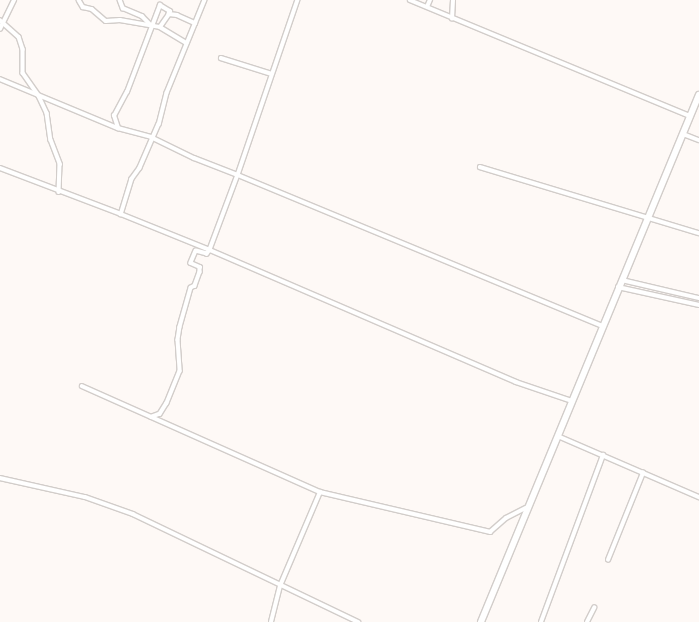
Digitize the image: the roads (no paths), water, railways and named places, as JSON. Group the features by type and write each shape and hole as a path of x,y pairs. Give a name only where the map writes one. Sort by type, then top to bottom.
{"street":[{"path":"0,29 1,21 14,0"},
{"path":"79,0 83,7 92,9 106,21 120,20 160,27 187,43"},
{"path":"120,0 123,8 142,16 151,25"},
{"path":"120,214 132,179 140,168 151,137 159,124 167,93 205,0"},
{"path":"152,417 160,414 167,403 180,370 178,340 180,328 191,288 195,286 200,272 200,267 191,263 196,251 207,254 210,250 238,175 298,0"},
{"path":"410,0 452,19 690,116"},
{"path":"427,7 430,0"},
{"path":"452,19 454,0"},
{"path":"118,128 114,116 127,92 151,25 160,6 170,11 169,14"},
{"path":"169,14 177,15 195,23"},
{"path":"160,27 169,14"},
{"path":"1,21 19,36 23,49 23,73 33,90 39,96 46,113 51,140 60,164 59,192"},
{"path":"221,58 272,74"},
{"path":"0,79 118,128 151,137 194,158 602,326"},
{"path":"481,622 526,508 558,436 646,218 699,95"},
{"path":"683,134 699,140"},
{"path":"480,167 699,233"},
{"path":"0,168 210,250 516,382 572,401"},
{"path":"621,280 699,298"},
{"path":"618,287 699,305"},
{"path":"82,386 320,492 490,532 506,518 526,508"},
{"path":"558,436 699,497"},
{"path":"541,622 603,455"},
{"path":"608,560 643,473"},
{"path":"0,478 85,497 132,514 355,621"},
{"path":"271,622 280,586 320,492"},
{"path":"587,622 594,608"}]}
